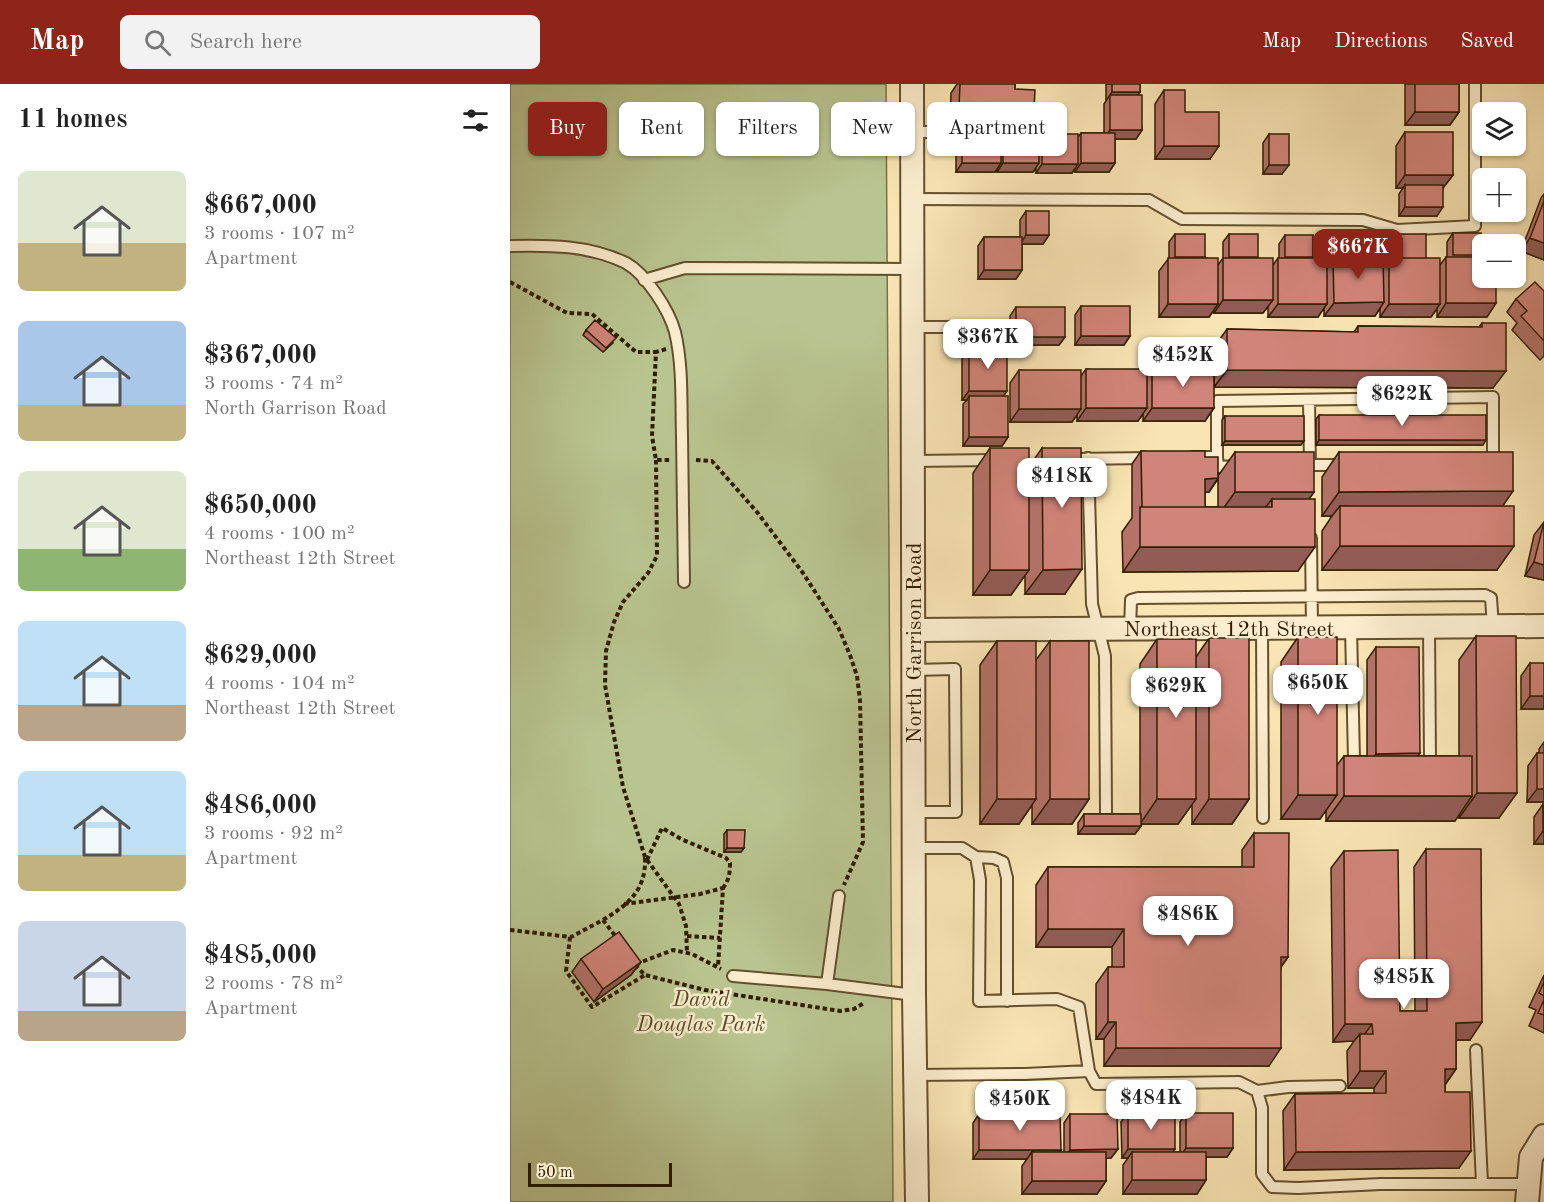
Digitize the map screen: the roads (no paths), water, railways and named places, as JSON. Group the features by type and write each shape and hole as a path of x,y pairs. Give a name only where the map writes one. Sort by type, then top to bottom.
{"street":[{"name":"North Garrison Road","path":"912,84 912,102"},
{"name":"North Garrison Road","path":"912,156 914,995 917,1202"},
{"name":"Northeast 12th Street","path":"913,630 1544,626"},
{"path":"1528,1193 1531,1157 1544,1136"}],"lane":[{"path":"912,199 1149,200 1182,219 1363,220 1397,230 1475,226 1475,84"},
{"path":"510,246 557,245 587,250 627,264 653,288 664,308 675,330 681,372 684,582"},
{"path":"644,280 685,268 912,269"},
{"path":"913,327 994,327"},
{"path":"1252,466 1218,467 1217,401 1493,397 1494,463 1482,463"},
{"path":"1309,400 1310,477"},
{"path":"1053,459 1159,457"},
{"path":"1182,457 1217,457"},
{"path":"1088,458 1092,604 1105,656 1106,813"},
{"path":"913,461 1006,459"},
{"path":"1287,466 1356,465"},
{"path":"1311,525 1312,628"},
{"path":"1130,629 1129,606 1131,600 1138,598 1485,595 1491,598 1493,627"},
{"path":"1429,627 1430,760"},
{"path":"1262,628 1263,818"},
{"path":"1351,628 1354,759"},
{"path":"914,670 955,669 956,812 914,812"},
{"path":"914,848 963,848 976,856 994,858 1003,862 1007,878 1007,1000"},
{"path":"976,856 980,880 979,1001 1057,999 1079,1007 1089,1071 1096,1084 1239,1082 1257,1091 1340,1086"},
{"path":"827,984 838,896"},
{"path":"734,976 827,984 914,995"},
{"path":"1476,1050 1482,1184"},
{"path":"915,1075 1089,1071"},
{"path":"1257,1091 1262,1108 1262,1174 1272,1187 1482,1184 1528,1193"}],"park label":[{"name":"David Douglas Park","path":"701,1010"}]}
